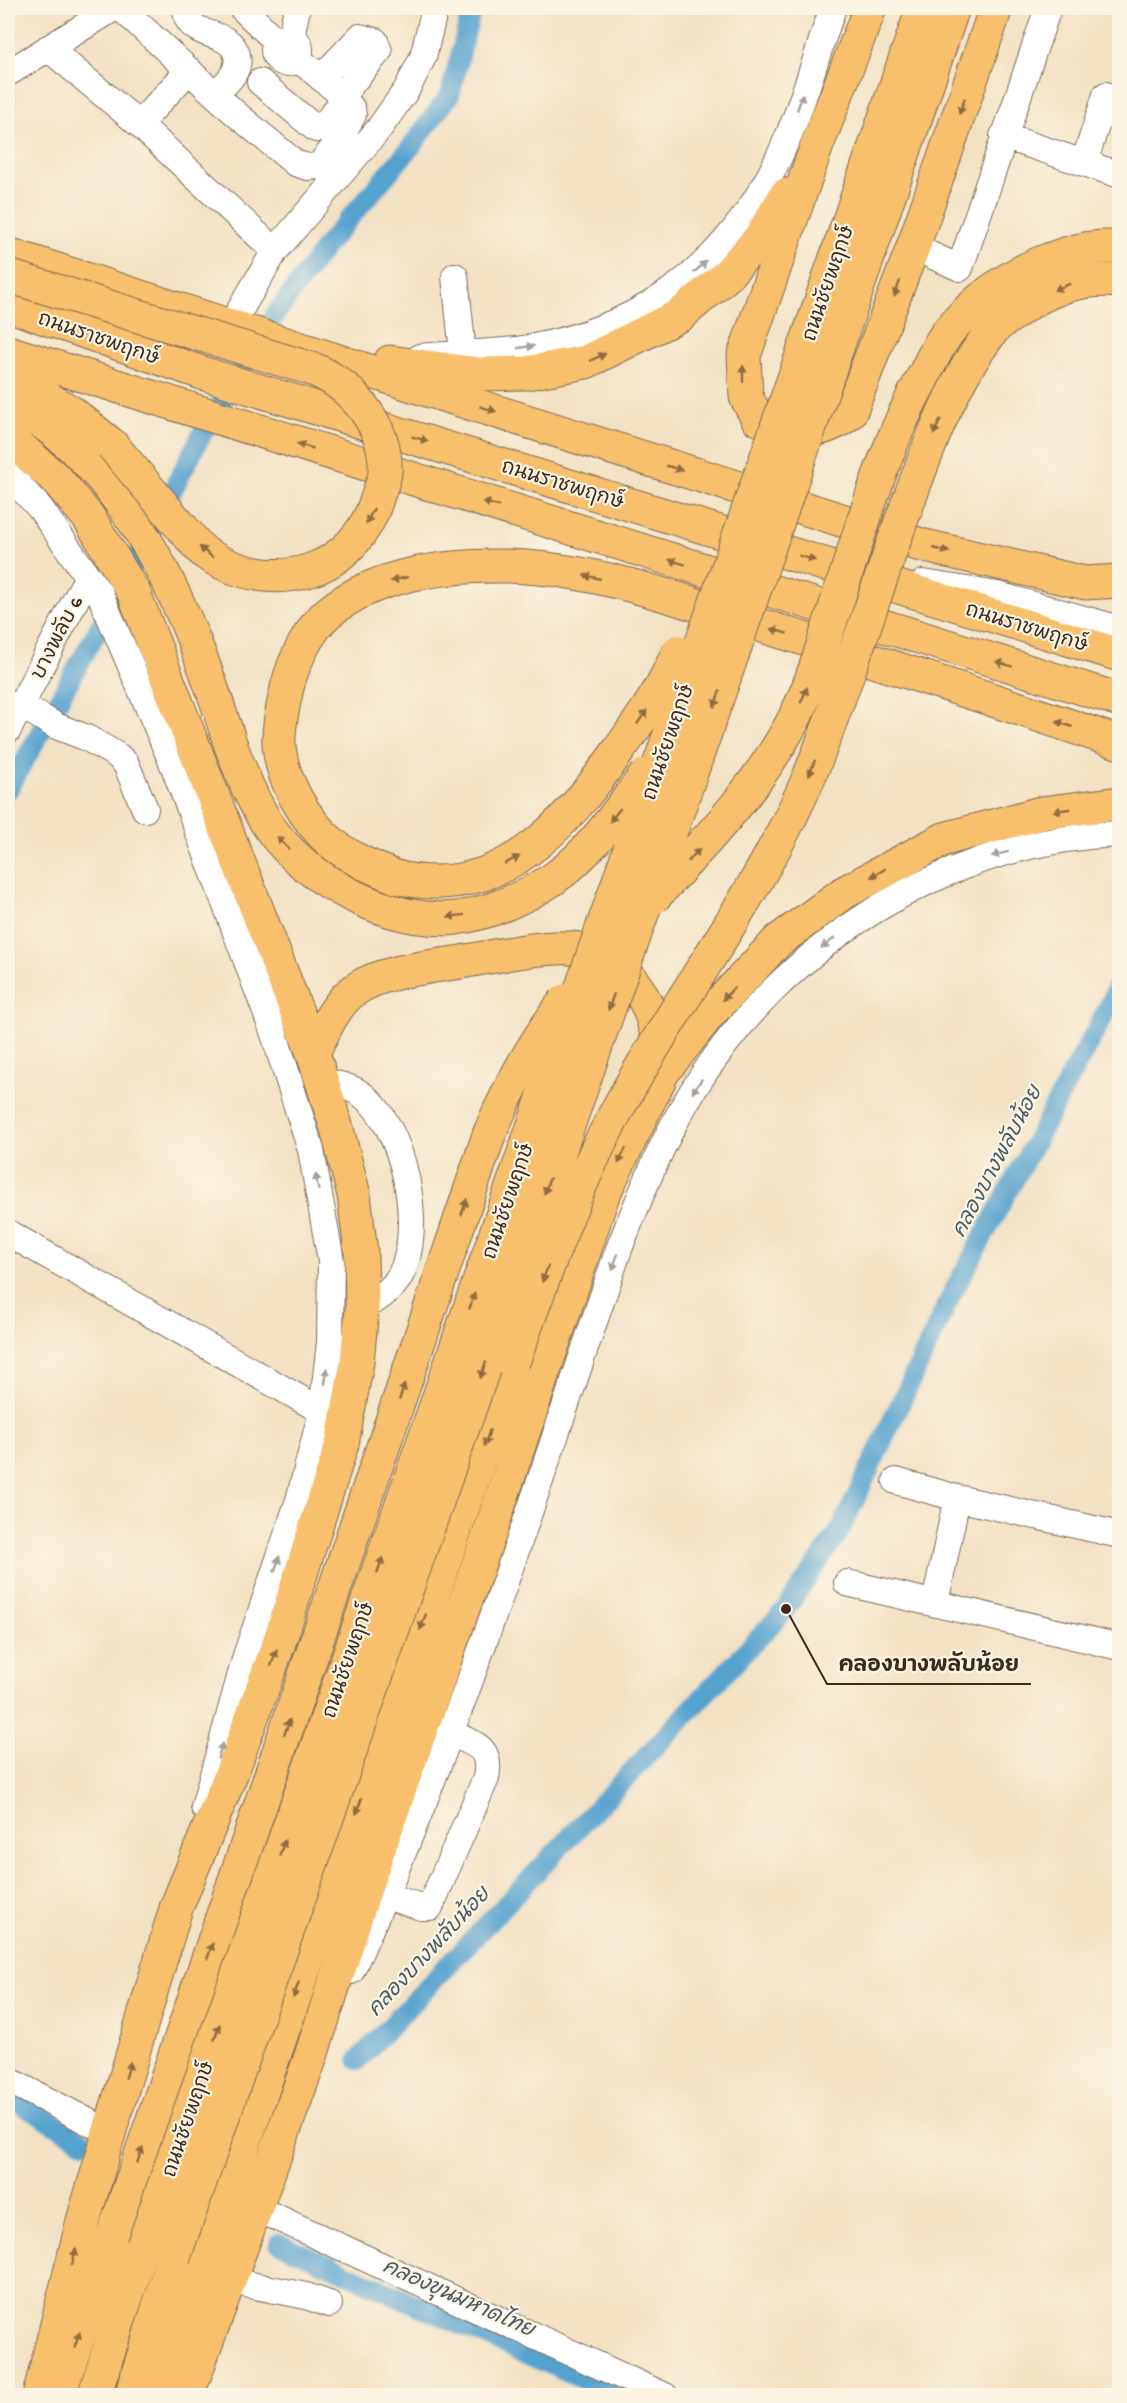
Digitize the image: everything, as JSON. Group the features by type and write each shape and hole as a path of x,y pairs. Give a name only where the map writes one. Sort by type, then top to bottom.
{"main road":[{"path":"870,8 816,148 744,356 743,381 746,397 758,419 813,431 833,427 850,413 913,247 996,8"},
{"path":"913,8 714,565 664,686 595,784 561,825 528,851 466,880 420,883 396,877 335,846 307,816 290,783 279,746 281,712 291,673 308,640 328,613 374,585 440,569 505,566 561,570 646,589 955,686 1119,743"},
{"name":"ถนนชัยพฤกษ์","path":"94,2396 143,2246 923,8"},
{"path":"12,422 62,440 94,471 124,506 167,578 249,792 278,837 305,866 337,888 379,907 423,918 456,918 488,909 521,895 551,880 581,857 652,768 735,618 783,487 948,8"},
{"name":"ถนนชัยพฤกษ์","path":"131,2396 174,2257 735,647 953,8"},
{"path":"333,359 384,361 478,374 527,373 586,362 637,339 680,315 724,278 760,237 816,148"},
{"path":"59,2396 485,1146 510,1087 539,1038 611,944 735,809 767,766 796,716 814,673 884,466 909,402 951,328 976,302 1018,272 1067,252 1108,246 1119,248"},
{"path":"8,254 921,545 1061,579 1085,583 1119,581"},
{"path":"8,276 315,370 334,378 351,392 379,436 385,473 370,519 355,541 333,560 309,572 286,577 267,577 246,573 206,554 112,446 71,412 8,375"},
{"path":"158,2396 513,1362 558,1239 621,1102 745,897 808,778 932,438 958,381 995,327 1032,300 1068,284 1095,280 1119,281"},
{"name":"ถนนราชพฤกษ์","path":"8,305 202,373 1119,655"},
{"name":"ถนนราชพฤกษ์","path":"8,352 196,413 1119,700"},
{"path":"12,422 89,518 134,593 318,1067 354,1195 361,1252 362,1309 357,1363 342,1444 279,1643 232,1772 176,1908 61,2303 39,2396"},
{"path":"187,2396 309,2062 366,1885 486,1543 603,1195 663,1072 710,1014 778,941 845,892 944,839 991,824 1041,813 1119,803"},
{"path":"318,1067 344,1000 355,989 368,983 416,969 530,950 582,949 613,962 632,979 644,995 660,1044 663,1072"}],"street":[{"path":"8,56 82,8"},
{"path":"8,73 114,8"},
{"path":"121,8 235,113 295,163 307,167 319,166 338,142 353,115 351,105 286,50 245,8"},
{"path":"186,8 186,16 194,26 224,38 235,50 238,60 236,69 215,94"},
{"path":"235,113 286,50 297,8"},
{"path":"255,333 275,250 378,130 407,89 423,57 435,8"},
{"path":"384,361 528,348 578,336 631,316 672,292 712,255 743,219 765,185 789,133 833,8"},
{"path":"913,247 960,268 1048,8"},
{"path":"260,82 316,129 323,126 379,51 375,42 360,37 321,78"},
{"path":"48,48 139,123 275,250"},
{"path":"139,123 189,70"},
{"path":"1084,163 1106,95"},
{"path":"1003,136 1119,175"},
{"path":"455,276 464,353"},
{"path":"8,474 40,508 94,585 128,657 174,767 273,1031 311,1149 331,1261 330,1342 322,1411 298,1500 246,1656 176,1908"},
{"path":"857,573 998,595 1119,629"},
{"name":"บางพลับ 6","path":"8,730 25,708 94,585"},
{"path":"25,708 56,726 87,738 117,756 126,764 145,809"},
{"path":"309,2062 386,1896 451,1733 619,1249 644,1188 692,1092 736,1030 769,993 816,951 858,921 921,883 990,857 1037,845 1119,834"},
{"path":"318,1067 361,1093 378,1109 393,1136 409,1194 410,1249 400,1276 389,1291 362,1309"},
{"path":"8,1233 322,1411"},
{"path":"896,1481 957,1498 1119,1535"},
{"path":"935,1603 957,1498"},
{"path":"847,1583 1119,1647"},
{"path":"386,1896 421,1907 430,1907 486,1778 487,1755 482,1748 451,1733"},
{"path":"8,2080 110,2133"},
{"path":"256,2208 665,2396"},
{"path":"230,2281 306,2296 329,2304"}],"waterway":[{"path":"8,790 116,598 202,434 277,312 329,242 411,147 450,95 472,8"},
{"name":"คลองบางพลับน้อย","path":"358,2060 786,1609 841,1529 952,1294 1109,1006 1120,980"},
{"name":"คลองขุนมหาดไทย","path":"8,2097 85,2142"},
{"name":"คลองขุนมหาดไทย","path":"279,2243 619,2396"}],"place":[{"name":"คลองบางพลับน้อย","path":"786,1609"}]}
